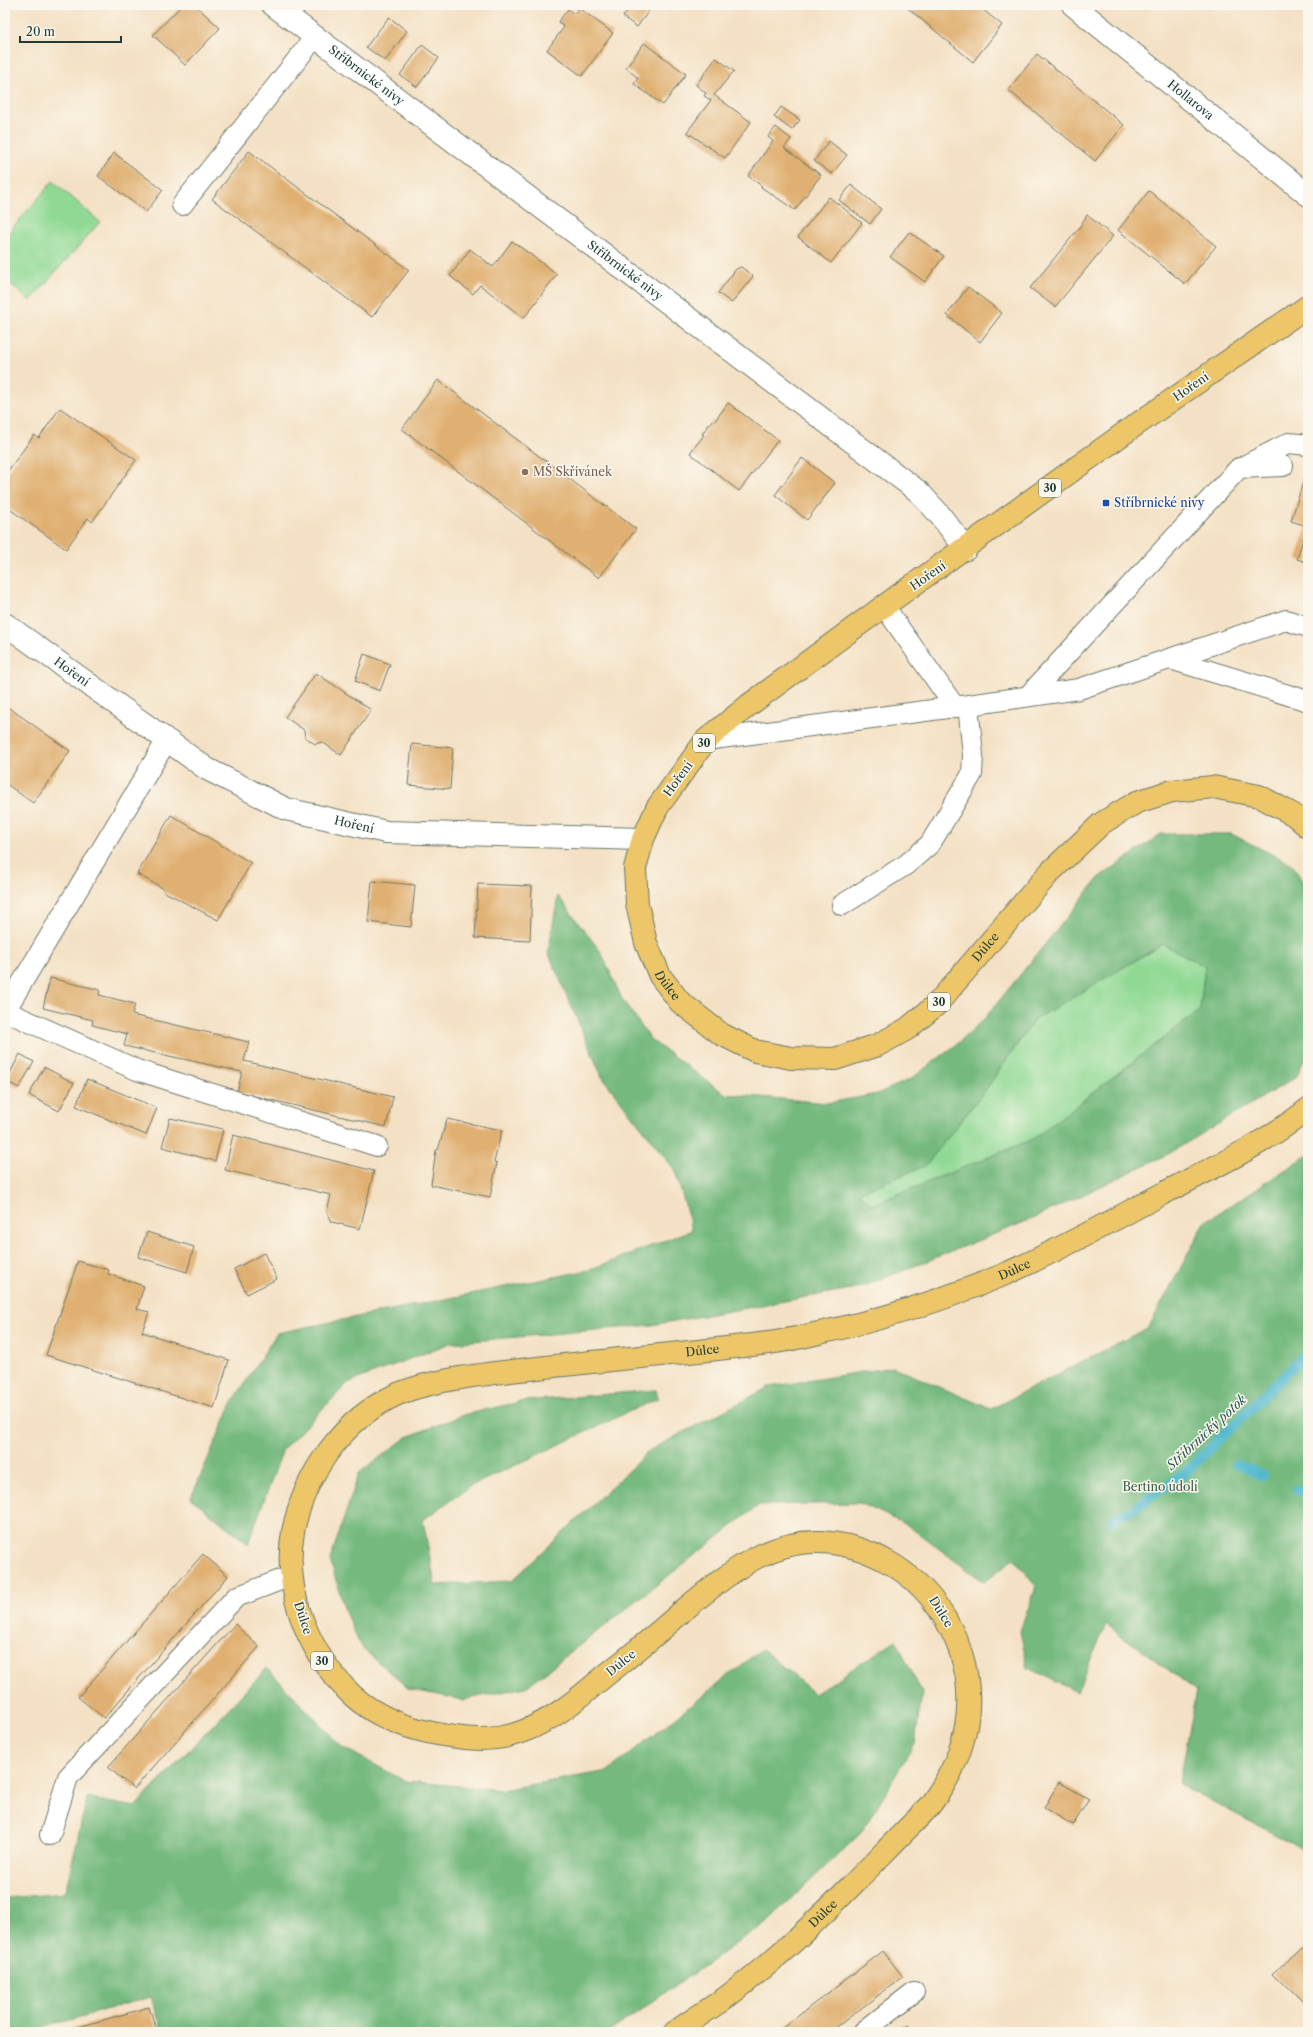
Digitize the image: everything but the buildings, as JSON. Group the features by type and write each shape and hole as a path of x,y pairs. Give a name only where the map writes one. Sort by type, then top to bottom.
{"main road":[{"name":"Hoření","path":"643,839 657,808 706,740 749,705 884,606 966,549 1130,430 1308,306"},
{"name":"Důlce","path":"643,839 635,868 637,904 646,943 660,976 680,1002 721,1034 754,1051 791,1058 835,1059 878,1045 907,1030 936,1006 1050,872 1102,823 1137,802 1172,791 1213,787 1259,796 1294,815 1308,827"},
{"name":"Důlce","path":"675,2032 730,1994 815,1923 932,1802 956,1761 968,1724 968,1678 962,1648 947,1620 929,1593 899,1566 866,1552 827,1542 802,1543 768,1551 726,1575 564,1710 518,1734 474,1741 426,1732 386,1719 347,1691 317,1655 303,1623 291,1576 292,1539 301,1501 318,1467 335,1443 365,1413 398,1394 431,1384 488,1373 776,1342 860,1325 918,1307 1003,1275 1063,1247 1251,1147 1308,1109"}],"street":[{"name":"Stříbrnické nivy","path":"273,5 919,492 939,514 966,549"},
{"name":"Hollarova","path":"1073,5 1308,195"},
{"name":"Hoření","path":"5,624 207,769 286,809 386,832 643,839"}],"lane":[{"path":"182,205 315,36"},
{"path":"1028,696 1239,468 1289,443 1308,445"},
{"path":"1239,468 1283,466"},
{"path":"842,905 907,864 930,844 972,774 974,755 962,706 884,606"},
{"path":"706,740 1079,689 1286,620 1308,627"},
{"path":"1170,659 1308,701"},
{"path":"167,740 5,1011 137,1070 377,1146"},
{"path":"50,1835 68,1777 236,1596 291,1576"},
{"path":"863,2032 914,1992"}],"green space":[{"path":"53,181 100,222 30,301 5,279 5,237"},
{"path":"1161,834 1231,834 1292,864 1308,891 1308,1052 1296,1077 1170,1153 1032,1219 862,1287 652,1325 450,1343 348,1383 283,1449 248,1544 191,1498 232,1403 277,1333 589,1270 692,1230 675,1170 602,1077 548,952 558,896 601,952 622,999 651,1040 725,1094 828,1103 877,1094 911,1079 956,1045 985,1018 1099,878","holes":["1163,944 1205,966 1200,1010 1033,1139 872,1205 858,1193 925,1166 987,1088 1034,1020"]},
{"path":"1163,944 1205,966 1200,1010 1033,1139 872,1205 858,1192 925,1166 987,1088 1034,1020"},
{"name":"Bertino údolí","path":"1308,1155 1308,1852 1179,1784 1197,1691 1106,1624 1077,1692 1028,1668 1020,1631 1036,1587 1014,1558 984,1582 907,1525 860,1503 759,1505 526,1687 462,1700 409,1689 361,1647 346,1614 330,1560 359,1473 407,1437 463,1415 525,1401 656,1390 658,1398 469,1487 423,1520 435,1585 512,1581 650,1450 769,1387 893,1367 991,1409 1149,1327 1205,1222"},
{"path":"896,1640 922,1693 915,1743 861,1833 768,1921 609,2032 163,2032 151,1997 27,2032 5,2032 5,1898 65,1893 87,1798 135,1807 267,1668 342,1747 405,1781 501,1790 608,1771 762,1649 815,1694"}],"waterway":[{"name":"Stříbrnický potok","path":"1112,1520 1142,1503 1185,1473 1308,1352"},
{"path":"1236,1464 1263,1475"},
{"path":"1297,1490 1308,1494"}],"place":[{"name":"MŠ Skřivánek","path":"525,472"},
{"name":"Stříbrnické nivy","path":"1106,503"}]}
